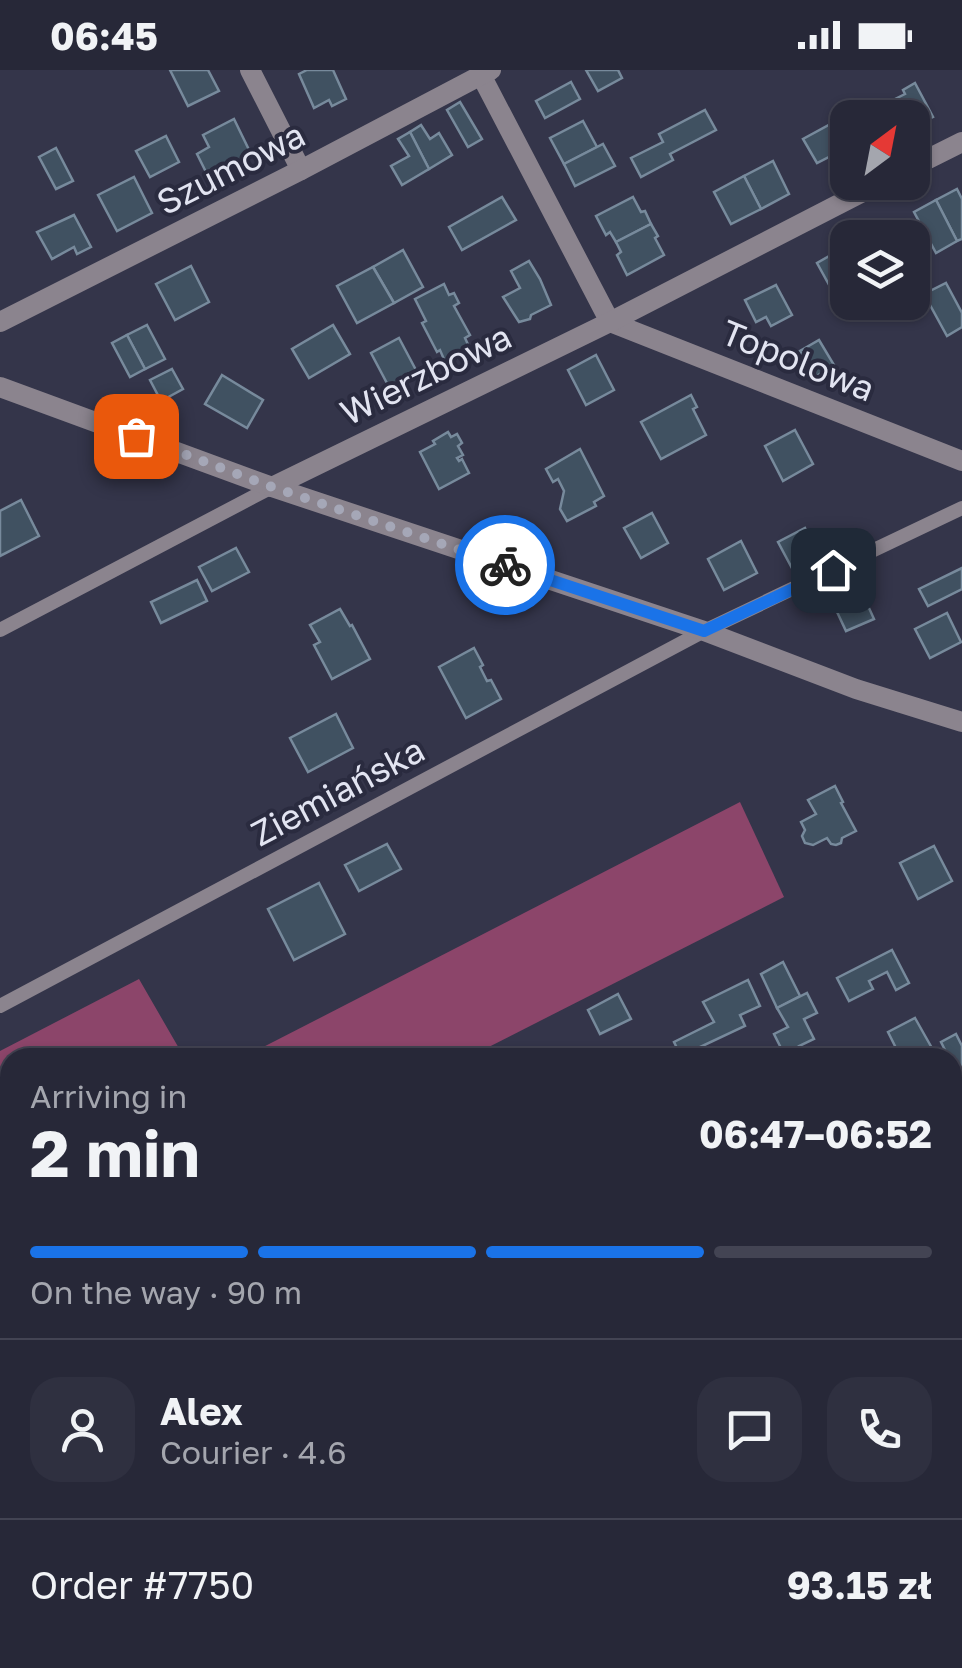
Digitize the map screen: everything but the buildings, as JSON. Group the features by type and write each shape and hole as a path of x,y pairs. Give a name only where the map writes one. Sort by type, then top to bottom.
{"street":[{"path":"250,70 301,170"},
{"path":"486,72 610,322"},
{"name":"Szumowa","path":"0,322 486,72"},
{"path":"930,158 962,142"},
{"name":"Wierzbowa","path":"272,487 610,322 847,200"},
{"name":"Topolowa","path":"610,322 962,461"},
{"path":"0,386 272,487 962,722"}],"lane":[{"name":"Wierzbowa","path":"0,630 272,487"},
{"path":"704,631 962,508"},
{"name":"Ziemiańska","path":"0,1006 704,631"}],"shaded area":[{"path":"740,802 784,897 487,1048 262,1048"},
{"path":"139,979 179,1048 6,1048"}],"way so far":[{"path":"136,436 272,487 505,565"}],"route":[{"path":"505,565 704,631 833,570"}]}
